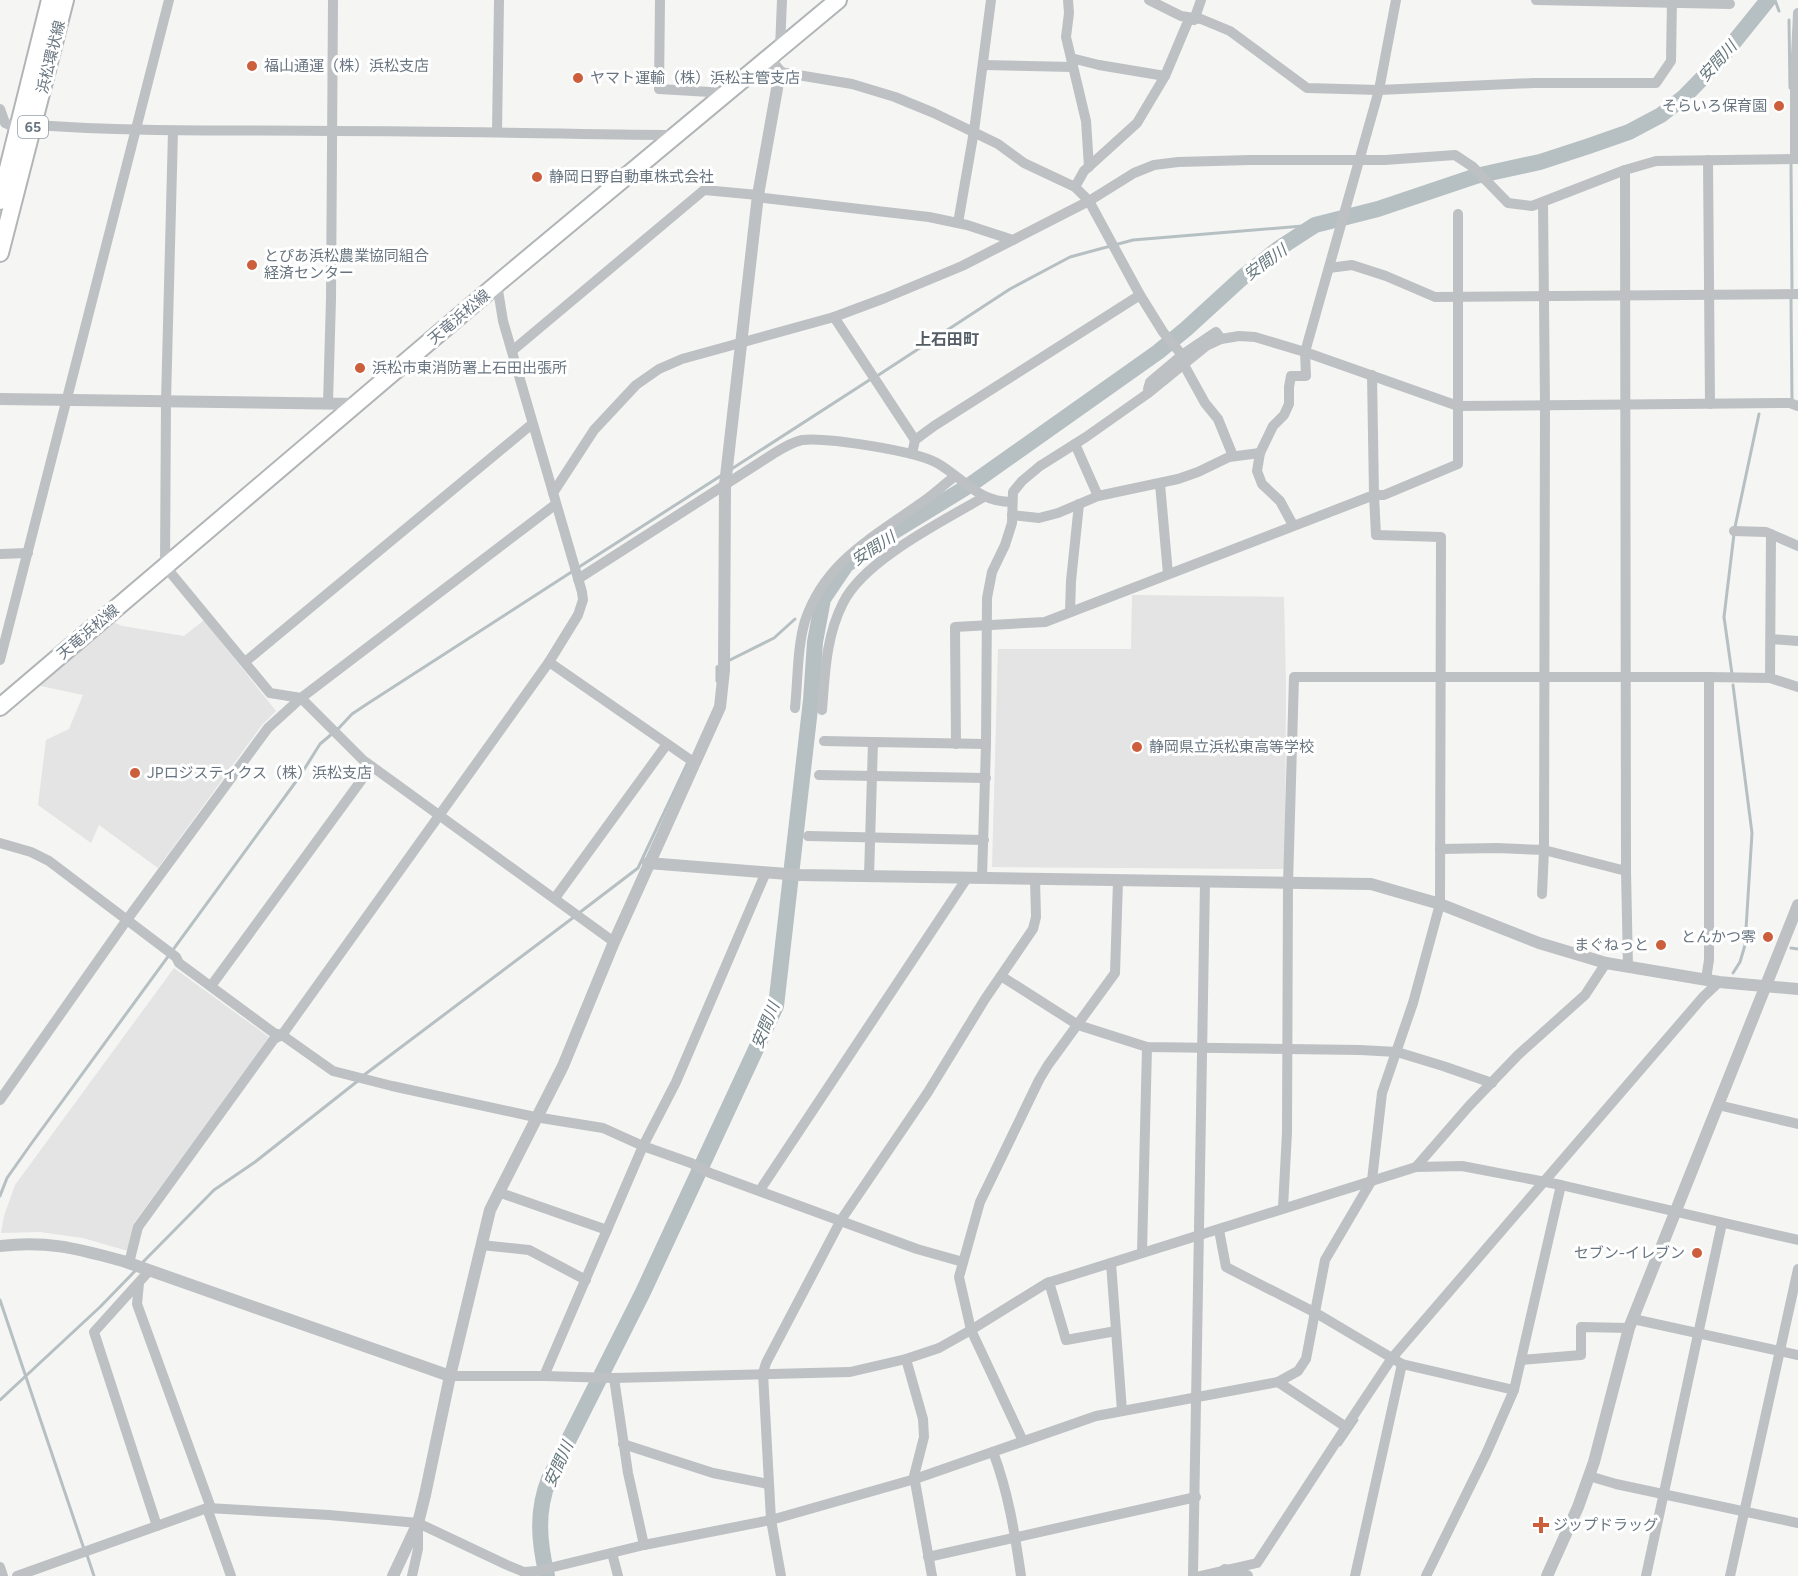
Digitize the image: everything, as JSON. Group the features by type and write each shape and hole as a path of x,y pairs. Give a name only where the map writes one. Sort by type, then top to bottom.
{"main road":[{"name":"浜松環状線","path":"0,253 50,0"},
{"name":"浜松環状線","path":"0,201 2,184 26,127 65,0"},
{"name":"天竜浜松線","path":"0,707 497,284 838,0"}],"street":[{"path":"0,660 169,0"},
{"path":"328,403 333,0"},
{"path":"497,132 499,0"},
{"path":"660,0 659,89 727,93"},
{"path":"412,1576 418,1549 418,1523 490,1210 563,1066 648,863 720,707 725,656 725,483 758,195 780,72 774,54 782,0"},
{"path":"958,223 974,131 991,0"},
{"path":"1068,0 1066,37 1086,121 1089,167"},
{"path":"1149,0 1192,19 1201,19 1230,31 1307,88 1379,90 1533,83 1656,83 1671,61 1672,1"},
{"path":"1075,187 1084,171 1137,123 1165,76 1201,0"},
{"path":"1293,525 1280,501 1262,484 1257,471 1260,453 1273,426 1284,415 1289,404 1291,376 1306,376 1305,352 1379,90 1396,0"},
{"path":"1536,0 1672,1 1730,4"},
{"path":"0,1100 126,921 268,728 301,698 554,498 594,430 636,385 659,369 682,359 834,317 962,266 1089,201 1134,173 1154,165 1250,160 1360,161 1455,154 1473,167 1508,203 1532,206 1625,170 1656,161 1796,159 1798,13"},
{"path":"983,65 1072,62 1165,76"},
{"path":"780,72 852,84 895,97 974,131 998,144 1024,163 1075,187 1089,201 1140,295 1182,358 1205,403 1218,419 1233,456"},
{"path":"0,109 5,123 26,127 173,131 332,130 676,135"},
{"path":"173,131 166,401 165,567 270,693 301,698 371,766 614,942"},
{"path":"1708,160 1710,404"},
{"path":"1625,170 1628,967"},
{"path":"512,351 704,190 906,214 958,223 1013,240"},
{"path":"1542,894 1545,405 1543,202"},
{"path":"956,744 955,627 1045,622 1293,525 1374,495 1383,495 1458,464 1458,214"},
{"path":"1329,268 1352,265 1386,276 1434,297 1798,294"},
{"path":"131,1264 138,1227 274,1039 282,1035 440,816 549,662 578,615 583,600 502,321 497,284"},
{"path":"912,454 915,440 1140,295"},
{"path":"834,317 915,440"},
{"path":"982,878 986,778 987,598 990,581 1005,545 1012,515 1014,492 1022,481 1040,466 1147,394 1182,358 1221,339 1239,336 1255,338 1305,352 1458,406 1790,403 1798,406"},
{"path":"17,1576 209,1508 418,1523 524,1572 537,1571 644,1545 771,1520 915,1479 1096,1416 1278,1382 1298,1371 1306,1359 1325,1260 1372,1180 1382,1093 1419,981 1440,904 1441,537 1376,535 1372,375"},
{"path":"0,399 357,404"},
{"path":"245,662 532,424"},
{"path":"577,578 725,483 800,440 825,440 912,454 937,464 984,497 997,502 1012,502"},
{"path":"1075,444 1098,496"},
{"path":"1012,515 1039,518 1098,496 1160,484 1198,472 1233,456 1260,453"},
{"path":"795,708 805,622 815,597 836,566 862,543 920,505 955,477"},
{"path":"1160,484 1168,574"},
{"path":"822,710 827,652 832,629 843,602 853,588 884,559 984,497"},
{"path":"1070,612 1079,504"},
{"path":"1734,531 1766,532 1798,546"},
{"path":"1770,678 1771,534"},
{"path":"0,554 28,553"},
{"path":"1771,639 1798,641"},
{"path":"549,662 695,763"},
{"path":"1283,1208 1287,1132 1288,884 1294,677 1770,678 1798,687"},
{"path":"1200,1576 1257,1563 1392,1358 1703,997 1712,980 1709,960 1709,677"},
{"path":"824,741 986,744"},
{"path":"869,876 873,742"},
{"path":"555,898 667,744"},
{"path":"211,986 371,766"},
{"path":"819,775 986,778"},
{"path":"808,836 984,840"},
{"path":"0,843 31,852 49,861 176,957 179,963 274,1033 282,1035 333,1071 536,1117 603,1128 643,1146 691,1163 710,1173 917,1249 963,1262"},
{"path":"1440,849 1544,850 1626,871"},
{"path":"648,863 800,875 1371,884 1440,904 1539,943 1606,963 1712,980 1798,989"},
{"path":"544,1376 643,1146 676,1082 772,873"},
{"path":"760,1190 967,878"},
{"path":"781,1576 771,1520 768,1484 763,1374 766,1363 841,1220 928,1092 1033,929 1036,917 1035,879"},
{"path":"1023,1441 971,1330 959,1277 980,1202 1040,1080 1115,973 1118,881"},
{"path":"1193,1576 1205,882"},
{"path":"1547,1576 1578,1507 1589,1476 1610,1407 1631,1324 1798,905"},
{"path":"1416,1167 1518,1055 1586,994 1606,963"},
{"path":"1001,976 1078,1024 1147,1047 1397,1052 1443,1065 1492,1083"},
{"path":"1143,1253 1147,1047"},
{"path":"1718,1105 1798,1124"},
{"path":"0,1246 54,1244 73,1247 148,1269 450,1376 614,1378 850,1372 906,1359 939,1348 1049,1282 1416,1167 1462,1166 1561,1185 1798,1240"},
{"path":"1426,1576 1477,1473 1514,1390 1561,1185"},
{"path":"498,1192 607,1230"},
{"path":"1646,1576 1722,1223"},
{"path":"1220,1230 1226,1267 1316,1313 1402,1364 1514,1390"},
{"path":"481,1245 529,1250 586,1280"},
{"path":"1111,1263 1122,1411"},
{"path":"148,1269 94,1332 157,1526"},
{"path":"1730,1576 1798,1269"},
{"path":"139,1282 137,1304 231,1576"},
{"path":"1049,1282 1066,1340 1116,1331"},
{"path":"1521,1360 1581,1355 1581,1327 1631,1324 1699,1333 1798,1355"},
{"path":"906,1359 923,1419 924,1437 914,1476 932,1576"},
{"path":"1355,1576 1402,1364"},
{"path":"614,1378 628,1473 644,1545"},
{"path":"1278,1382 1346,1427"},
{"path":"623,1443 713,1473 768,1484"},
{"path":"993,1452 1015,1536 1021,1576"},
{"path":"1589,1476 1616,1484 1798,1522"},
{"path":"928,1557 1196,1497"},
{"path":"393,1576 418,1523"},
{"path":"612,1553 618,1576"},
{"path":"0,1567 3,1576"},
{"path":"1225,1570 1247,1576"}],"shaded area":[{"path":"1132,595 1284,597 1285,869 992,867 998,649 1131,649"},
{"name":"JPロジスティクス（株）浜松支店","path":"204,620 276,711 262,725 158,868 99,825 91,843 38,805 46,740 69,729 83,695 36,685 111,621 122,626 184,636"},
{"path":"174,968 269,1037 134,1223 128,1251 83,1238 40,1232 1,1233 4,1216 15,1185"}],"waterway":[{"name":"安間川","path":"547,1576 540,1527 542,1503 549,1479 643,1292 776,1006 811,700 815,642 823,599 846,565 885,537 970,485 1158,352 1244,276 1278,249 1315,225 1378,209 1476,176 1540,162 1629,132 1661,115 1684,97 1717,63 1768,0"},
{"path":"1775,0 1779,11"},
{"path":"1789,20 1790,88"},
{"path":"1791,165 1792,288"},
{"path":"877,376 1010,289 1070,257 1133,240 1315,225"},
{"path":"1791,299 1792,400"},
{"path":"730,470 871,379"},
{"path":"1735,527 1759,414"},
{"path":"579,567 722,475"},
{"path":"1732,674 1724,617 1734,534"},
{"path":"338,729 352,714 573,571"},
{"path":"728,661 774,638 795,619"},
{"path":"717,681 717,667 720,666"},
{"path":"1733,685 1752,833 1745,945 1740,962 1733,973"},
{"path":"0,1196 7,1178 31,1144 300,776 320,744 333,733"},
{"path":"579,913 638,868 688,762"},
{"path":"364,1075 574,917"},
{"path":"1791,948 1798,949"},
{"path":"142,1263 214,1190 255,1162 359,1080"},
{"path":"0,1400 100,1307 136,1270"},
{"path":"0,1300 84,1549"},
{"path":"1340,1445 1357,1420"},
{"path":"87,1555 94,1576"}],"place":[{"name":"福山通運（株）浜松支店","path":"252,66"},
{"name":"ヤマト運輸（株）浜松主管支店","path":"578,78"},
{"name":"そらいろ保育園","path":"1779,106"},
{"name":"静岡日野自動車株式会社","path":"537,177"},
{"name":"とぴあ浜松農業協同組合 経済センター","path":"252,265"},
{"name":"浜松市東消防署上石田出張所","path":"360,368"},
{"name":"静岡県立浜松東高等学校","path":"1137,747"},
{"name":"JPロジスティクス（株）浜松支店","path":"135,773"},
{"name":"とんかつ零","path":"1768,937"},
{"name":"まぐねっと","path":"1661,945"},
{"name":"セブン-イレブン","path":"1697,1253"},
{"name":"ジップドラッグ","path":"1541,1525"}],"district":[{"name":"上石田町","path":"947,339"}]}
